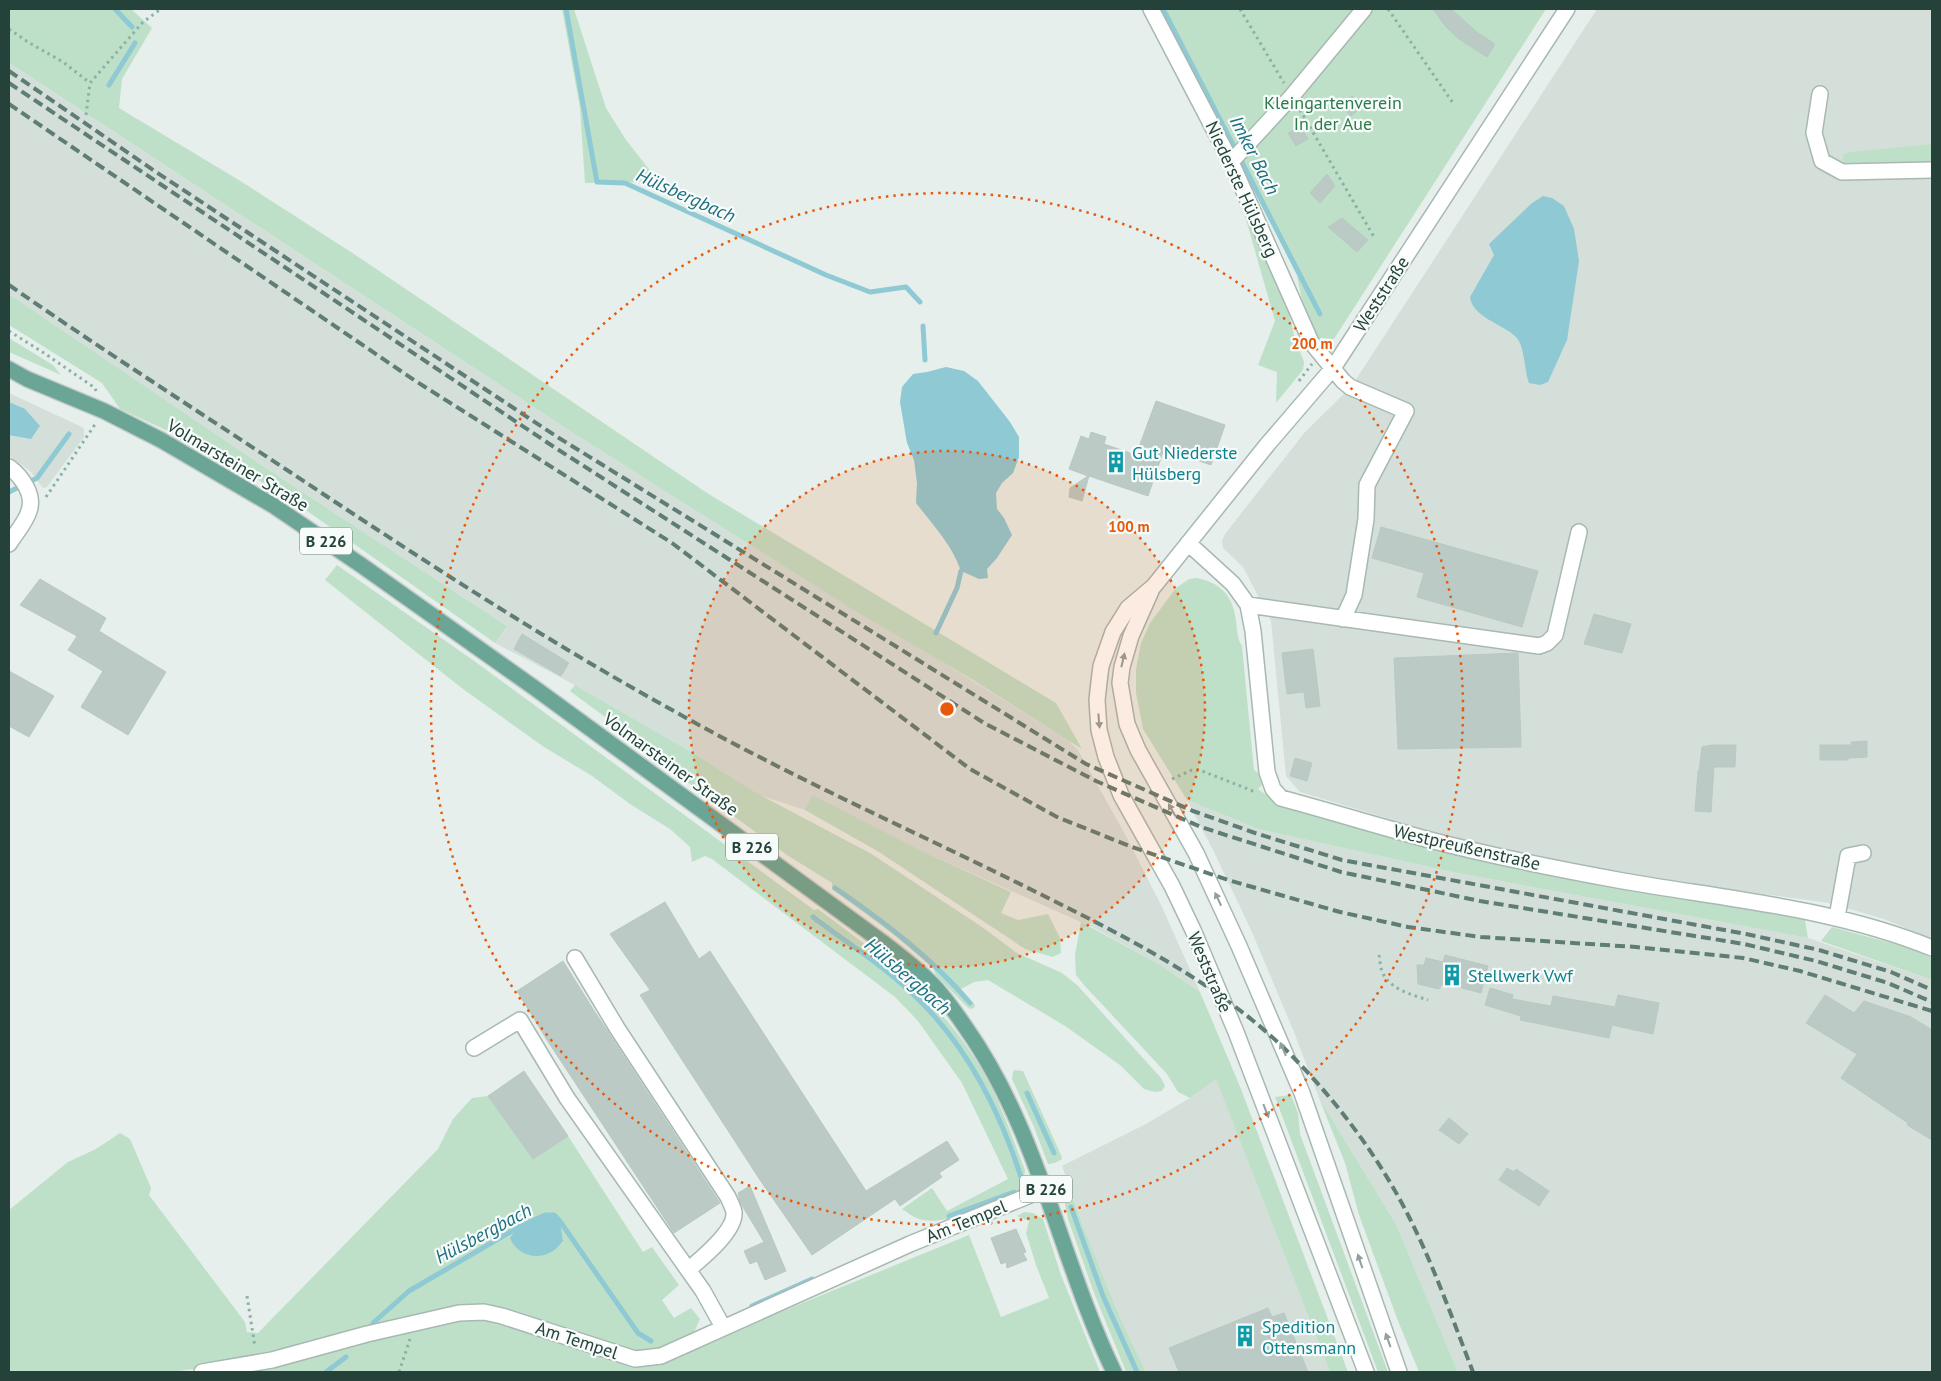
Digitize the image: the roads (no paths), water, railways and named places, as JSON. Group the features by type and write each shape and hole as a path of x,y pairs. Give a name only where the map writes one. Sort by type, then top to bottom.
{"main road":[{"name":"Volmarsteiner Straße","path":"9,369 27,379 104,412 210,467 274,506 536,689 885,944 930,981 979,1046 1019,1123 1045,1189 1084,1302 1114,1372"}],"street":[{"name":"Niederste Hülsberg","path":"1151,9 1237,156 1311,342 1350,387 1406,411 1367,485 1366,519 1354,595 1343,619"},
{"path":"1237,156 1292,96 1364,9"},
{"name":"Weststraße","path":"1366,1372 1233,1024 1172,886 1120,795 1106,757 1099,730 1097,700 1101,666 1113,632 1128,608 1154,586 1267,445 1333,368 1567,9"},
{"path":"1820,94 1814,133 1822,161 1842,172 1932,170"},
{"path":"9,544 30,510 29,494 15,471"},
{"path":"1188,543 1233,584 1248,605 1539,646 1547,643 1555,635 1579,532"},
{"name":"Weststraße","path":"1154,586 1131,636 1122,667 1120,682 1127,724 1138,750 1196,853 1240,946 1298,1084 1399,1372"},
{"name":"Westpreußenstraße","path":"1248,605 1253,631 1268,772 1273,789 1281,798 1427,839 1500,856 1621,880 1837,918 1900,935 1932,948"},
{"path":"1837,918 1848,856 1863,853"},
{"path":"575,958 616,1028 728,1197 734,1213 730,1226 713,1249 688,1270"},
{"path":"474,1048 520,1020 567,1098 703,1291 723,1327"},
{"name":"Am Tempel","path":"202,1372 254,1368 459,1313 484,1312 502,1316 635,1359 661,1356 910,1244 1045,1189"}],"water":[{"path":"1543,196 1552,198 1564,206 1574,229 1579,261 1567,340 1548,382 1540,385 1529,383 1523,352 1516,337 1476,310 1470,297 1494,255 1489,244 1532,203"},
{"path":"946,367 964,371 978,381 1010,422 1019,437 1019,457 1013,473 1002,483 996,493 997,509 1004,518 1012,535 997,558 987,569 988,578 979,579 961,571 953,552 916,503 917,483 914,460 907,443 900,402 902,387 913,374"},
{"path":"9,402 25,409 40,426 31,439 9,435"},
{"path":"545,1215 555,1217 558,1220 561,1226 563,1241 554,1250 545,1255 533,1256 522,1252 513,1244 510,1238 517,1228"}],"waterway":[{"path":"115,9 132,27"},
{"name":"Hülsbergbach","path":"566,9 597,182 625,183 826,275 870,292 906,287 920,302"},
{"name":"Imker Bach","path":"1163,9 1320,314"},
{"path":"109,85 135,43"},
{"name":"Hülsbergbach","path":"923,326 925,360"},
{"path":"9,492 37,478 69,434"},
{"name":"Hülsbergbach","path":"936,633 957,588 961,571"},
{"path":"835,888 906,941 940,971 970,1003"},
{"name":"Hülsbergbach","path":"813,917 882,967 908,989 937,1019 953,1039 980,1082 1003,1129 1021,1177"},
{"path":"1027,1093 1054,1153"},
{"name":"Hülsbergbach","path":"949,1216 1014,1192"},
{"path":"1071,1207 1103,1296 1137,1372"},
{"name":"Hülsbergbach","path":"373,1323 409,1291 517,1228 545,1215 554,1215 638,1333 651,1341"},
{"name":"Hülsbergbach","path":"752,1306 812,1279"},
{"name":"Hülsbergbach","path":"326,1372 346,1357"}],"railway":[{"path":"9,71 156,172 559,438 1086,764 1193,811 1255,833 1342,860 1746,934 1819,950 1891,972 1932,990"},
{"path":"9,83 551,445 984,723 1096,781 1201,827 1341,872 1480,901 1744,944 1816,961 1888,983 1932,1002"},
{"path":"9,104 414,380 672,543 970,769 1057,817 1132,847 1228,880 1340,912 1408,927 1481,937 1636,947 1743,958 1800,971 1932,1011"},
{"path":"9,285 386,535 483,598 581,658 724,739 990,869 1137,944 1235,1006 1265,1031 1311,1076 1344,1115 1375,1158 1401,1202 1421,1243 1473,1372"}],"place":[{"name":"Gut Niederste Hülsberg","path":"1116,462"},
{"name":"Stellwerk Vwf","path":"1452,975"},
{"name":"Spedition Ottensmann","path":"1245,1336"}],"park label":[{"name":"Kleingartenverein In der Aue","path":"1333,112"}]}
